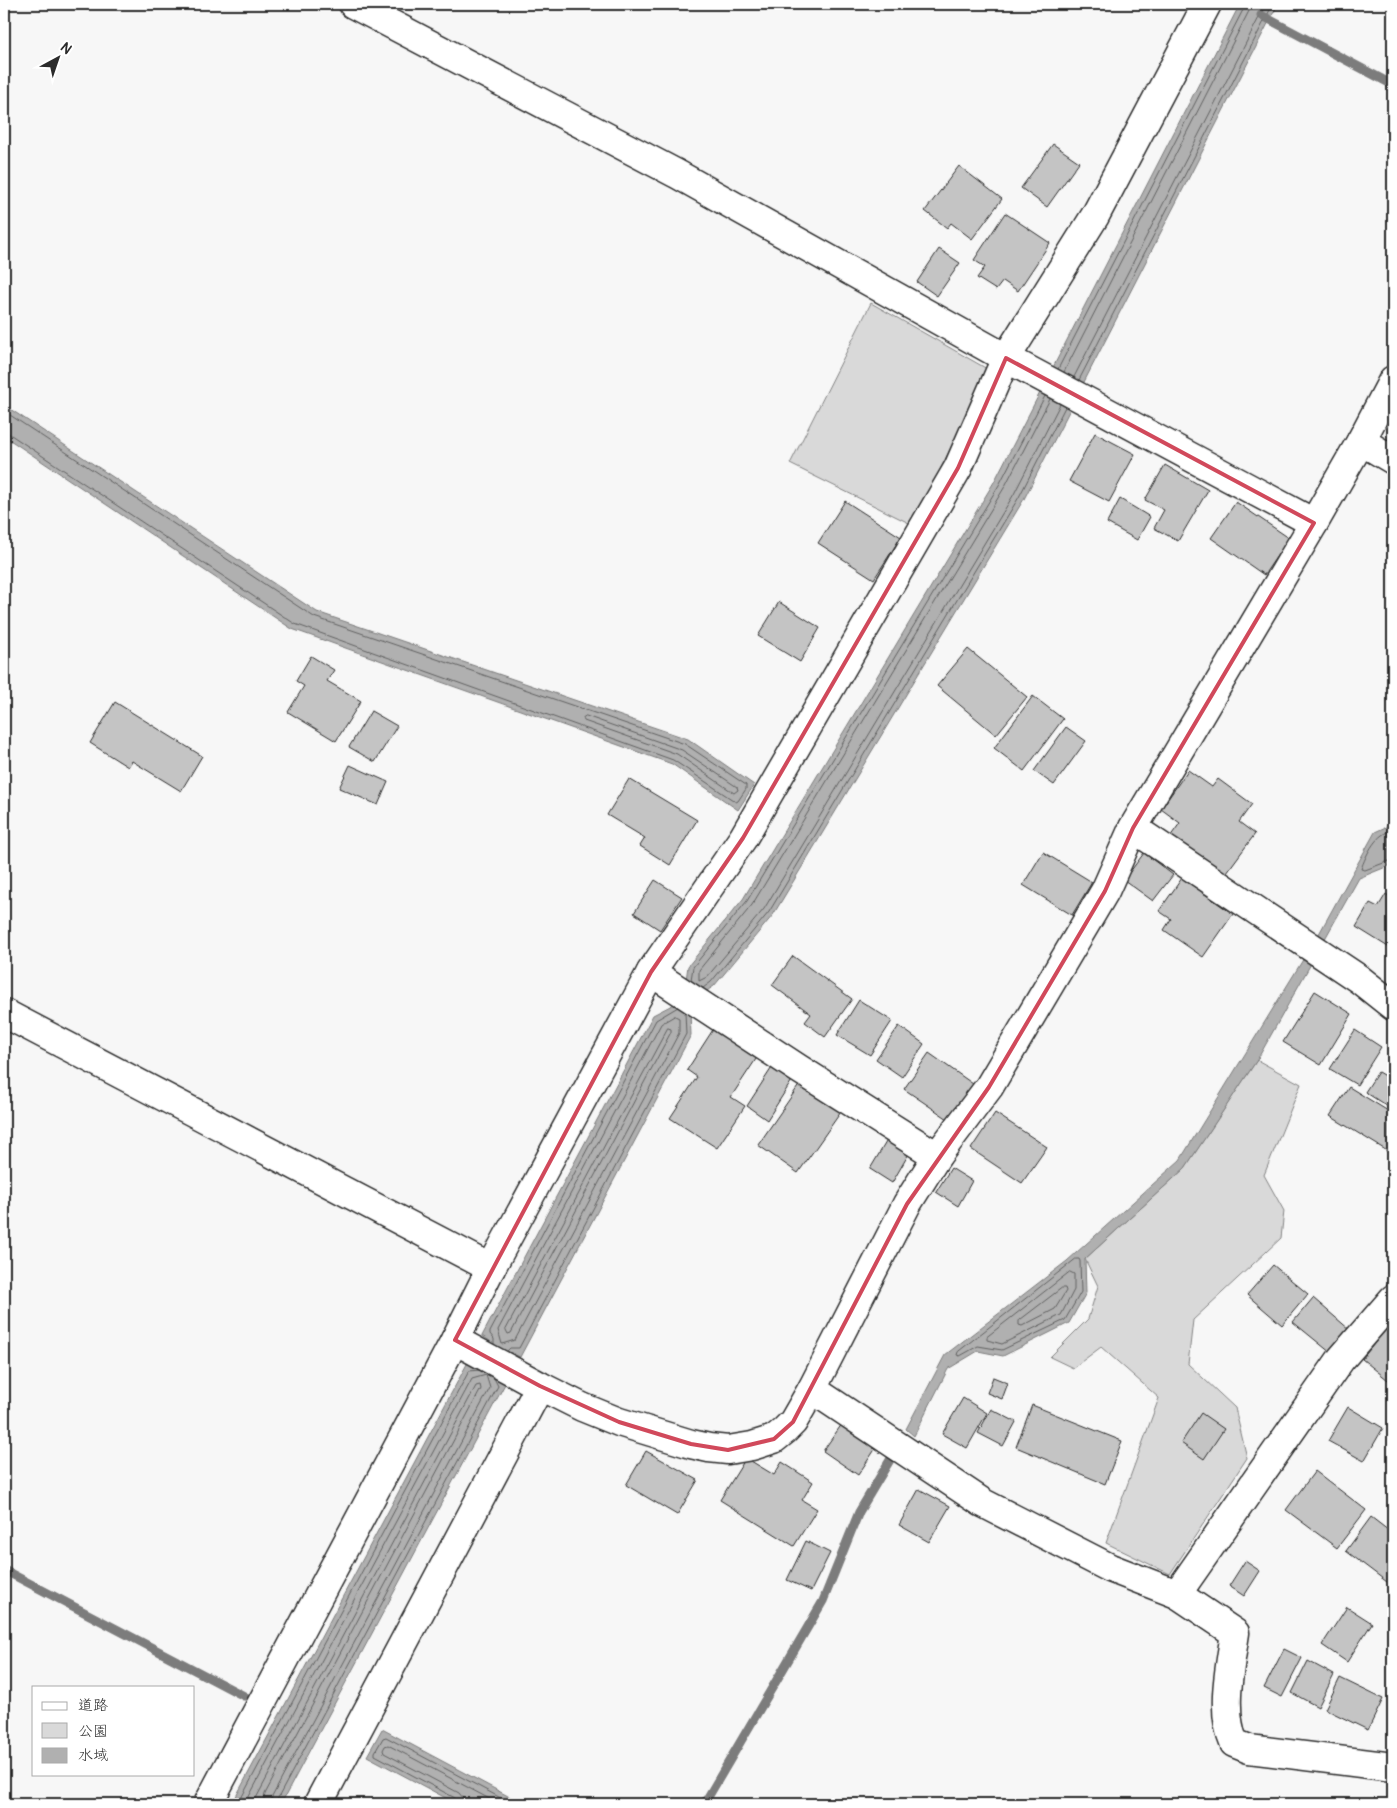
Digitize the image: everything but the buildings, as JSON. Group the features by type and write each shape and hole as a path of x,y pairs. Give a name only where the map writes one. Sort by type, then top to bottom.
{"street":[{"path":"353,4 677,174 1006,358 1314,523"},
{"path":"208,1804 466,1346 490,1268 651,972 743,838 958,468 1006,358 1095,216 1207,4"},
{"path":"466,1346 540,1386 619,1422 691,1444 728,1450 752,1446 774,1439 793,1422 812,1389 907,1204 937,1156 989,1086 1105,891 1133,828 1314,523 1393,380"},
{"path":"1361,441 1393,460"},
{"path":"1133,828 1359,979 1393,1006"},
{"path":"651,972 937,1156"},
{"path":"4,1013 490,1268"},
{"path":"1176,1594 1341,1359 1393,1299"},
{"path":"318,1804 540,1386"},
{"path":"812,1389 983,1503 1110,1568 1176,1594 1235,1633 1228,1679 1228,1730 1234,1743 1250,1749 1393,1767"}],"highlighted area":[{"path":"1006,358 1314,523 1133,828 1105,891 989,1087 907,1204 793,1422 774,1439 728,1450 691,1444 619,1422 540,1386 455,1340 651,972 743,838 958,468"}],"green space":[{"path":"871,303 989,370 913,525 790,464"},
{"path":"1257,1060 1301,1084 1264,1175 1284,1211 1281,1238 1193,1320 1188,1364 1235,1408 1247,1458 1170,1574 1106,1543 1159,1398 1101,1347 1073,1368 1050,1357 1088,1319 1098,1286 1085,1259 1185,1168"}],"water":[{"path":"1240,4 1278,4 1024,499 773,915 714,986 701,995 690,1012 691,1035 520,1357 511,1353 498,1378 506,1382 281,1804 232,1804 468,1362 477,1366 490,1341 482,1336 653,1015 678,1002 685,987 688,966 743,899 994,482"},
{"path":"4,405 317,612 688,739 754,785 738,810 672,764 292,629 4,436"},
{"path":"1390,825 1393,827 1393,867 1391,865 1359,878 1257,1060 1185,1168 1085,1259 1086,1293 1069,1323 1003,1356 978,1351 948,1369 914,1436 906,1429 945,1355 1067,1261 1180,1160 1320,932 1375,832"},
{"path":"382,1729 523,1804 457,1804 367,1756"}],"waterway":[{"path":"1261,15 1393,85"},
{"path":"704,1804 823,1601 859,1512 890,1460"},
{"path":"4,1570 244,1696"}]}
